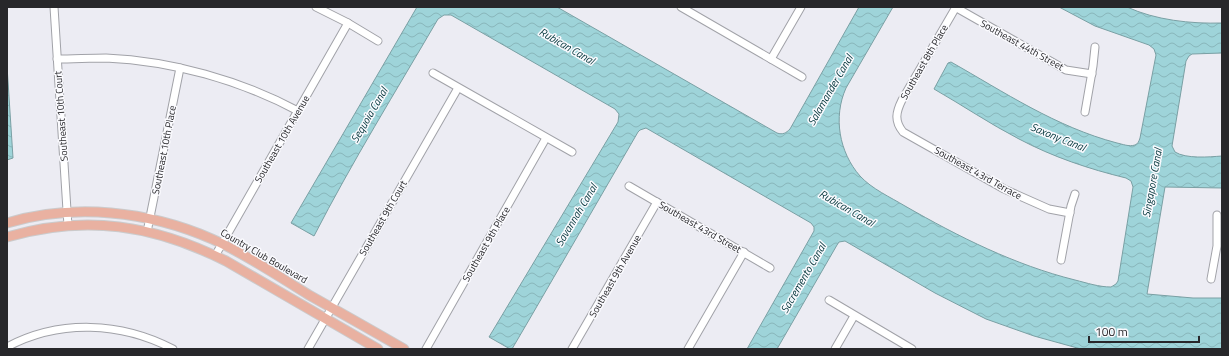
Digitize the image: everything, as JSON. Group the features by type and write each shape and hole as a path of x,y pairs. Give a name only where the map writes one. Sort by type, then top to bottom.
{"main road":[{"name":"Country Club Boulevard","path":"7,223 40,216 92,212 115,213 150,219 192,231 222,244 404,349"},
{"path":"7,237 31,231 84,225 115,226 148,232 177,240 215,256 378,349"}],"street":[{"name":"Southeast 10th Court","path":"54,7 68,226"},
{"path":"316,7 348,23 378,41"},
{"path":"681,7 802,77"},
{"path":"771,59 801,7"},
{"name":"Southeast 44th Street","path":"956,7 1066,70 1092,74"},
{"name":"Southeast 8th Place","path":"896,118 898,108 902,100 956,7"},
{"name":"Southeast 10th Avenue","path":"215,256 348,23"},
{"path":"1085,112 1095,47"},
{"path":"57,59 120,59 180,68 245,87 276,99 298,111"},
{"name":"Southeast 10th Place","path":"148,232 180,68"},
{"path":"433,73 572,152"},
{"name":"Southeast 9th Court","path":"308,349 458,88"},
{"name":"Southeast 43rd Terrace","path":"896,118 898,126 904,132 991,182 1049,209 1070,213"},
{"name":"Southeast 9th Place","path":"426,349 546,138"},
{"name":"Southeast 43rd Street","path":"629,186 770,268"},
{"path":"1061,260 1075,194"},
{"name":"Southeast 9th Avenue","path":"572,349 657,202"},
{"path":"1211,279 1220,239 1217,215"},
{"path":"688,349 744,252"},
{"path":"829,300 912,349"},
{"path":"835,349 854,316"},
{"path":"7,347 45,332 59,329 88,327 110,328 132,332 173,349"}],"water":[{"path":"417,7 557,7 777,133 783,134 790,129 859,7 893,7 846,88 842,99 839,122 840,134 847,156 860,176 870,185 887,196 946,229 988,249 1053,274 1093,285 1111,287 1118,281 1133,187 1131,181 1126,178 1071,162 1019,139 934,89 948,63 951,62 1031,108 1073,128 1123,145 1133,146 1137,144 1140,138 1156,55 1154,49 1149,45 1095,26 1059,7 1127,7 1161,18 1198,23 1222,23 1222,53 1192,54 1186,61 1172,146 1175,152 1185,156 1222,156 1222,188 1165,187 1147,294 1193,298 1222,298 1222,349 1081,349 1034,336 986,319 935,293 845,241 839,242 837,245 777,349 747,349 814,231 814,227 811,223 646,128 638,132 512,349 510,349 489,337 618,122 619,114 615,109 451,15 444,15 438,19 390,100 314,236 291,223"},
{"path":"7,66 13,158 7,160"}],"water label":[{"name":"Rubican Canal","path":"567,46"},
{"name":"Salamander Canal","path":"830,90"},
{"name":"Sequoia Canal","path":"369,115"},
{"name":"Saxony Canal","path":"1058,137"},
{"name":"Singapore Canal","path":"1152,183"},
{"name":"Rubican Canal","path":"847,208"},
{"name":"Savannah Canal","path":"576,215"},
{"name":"Sacremento Canal","path":"803,278"}]}
